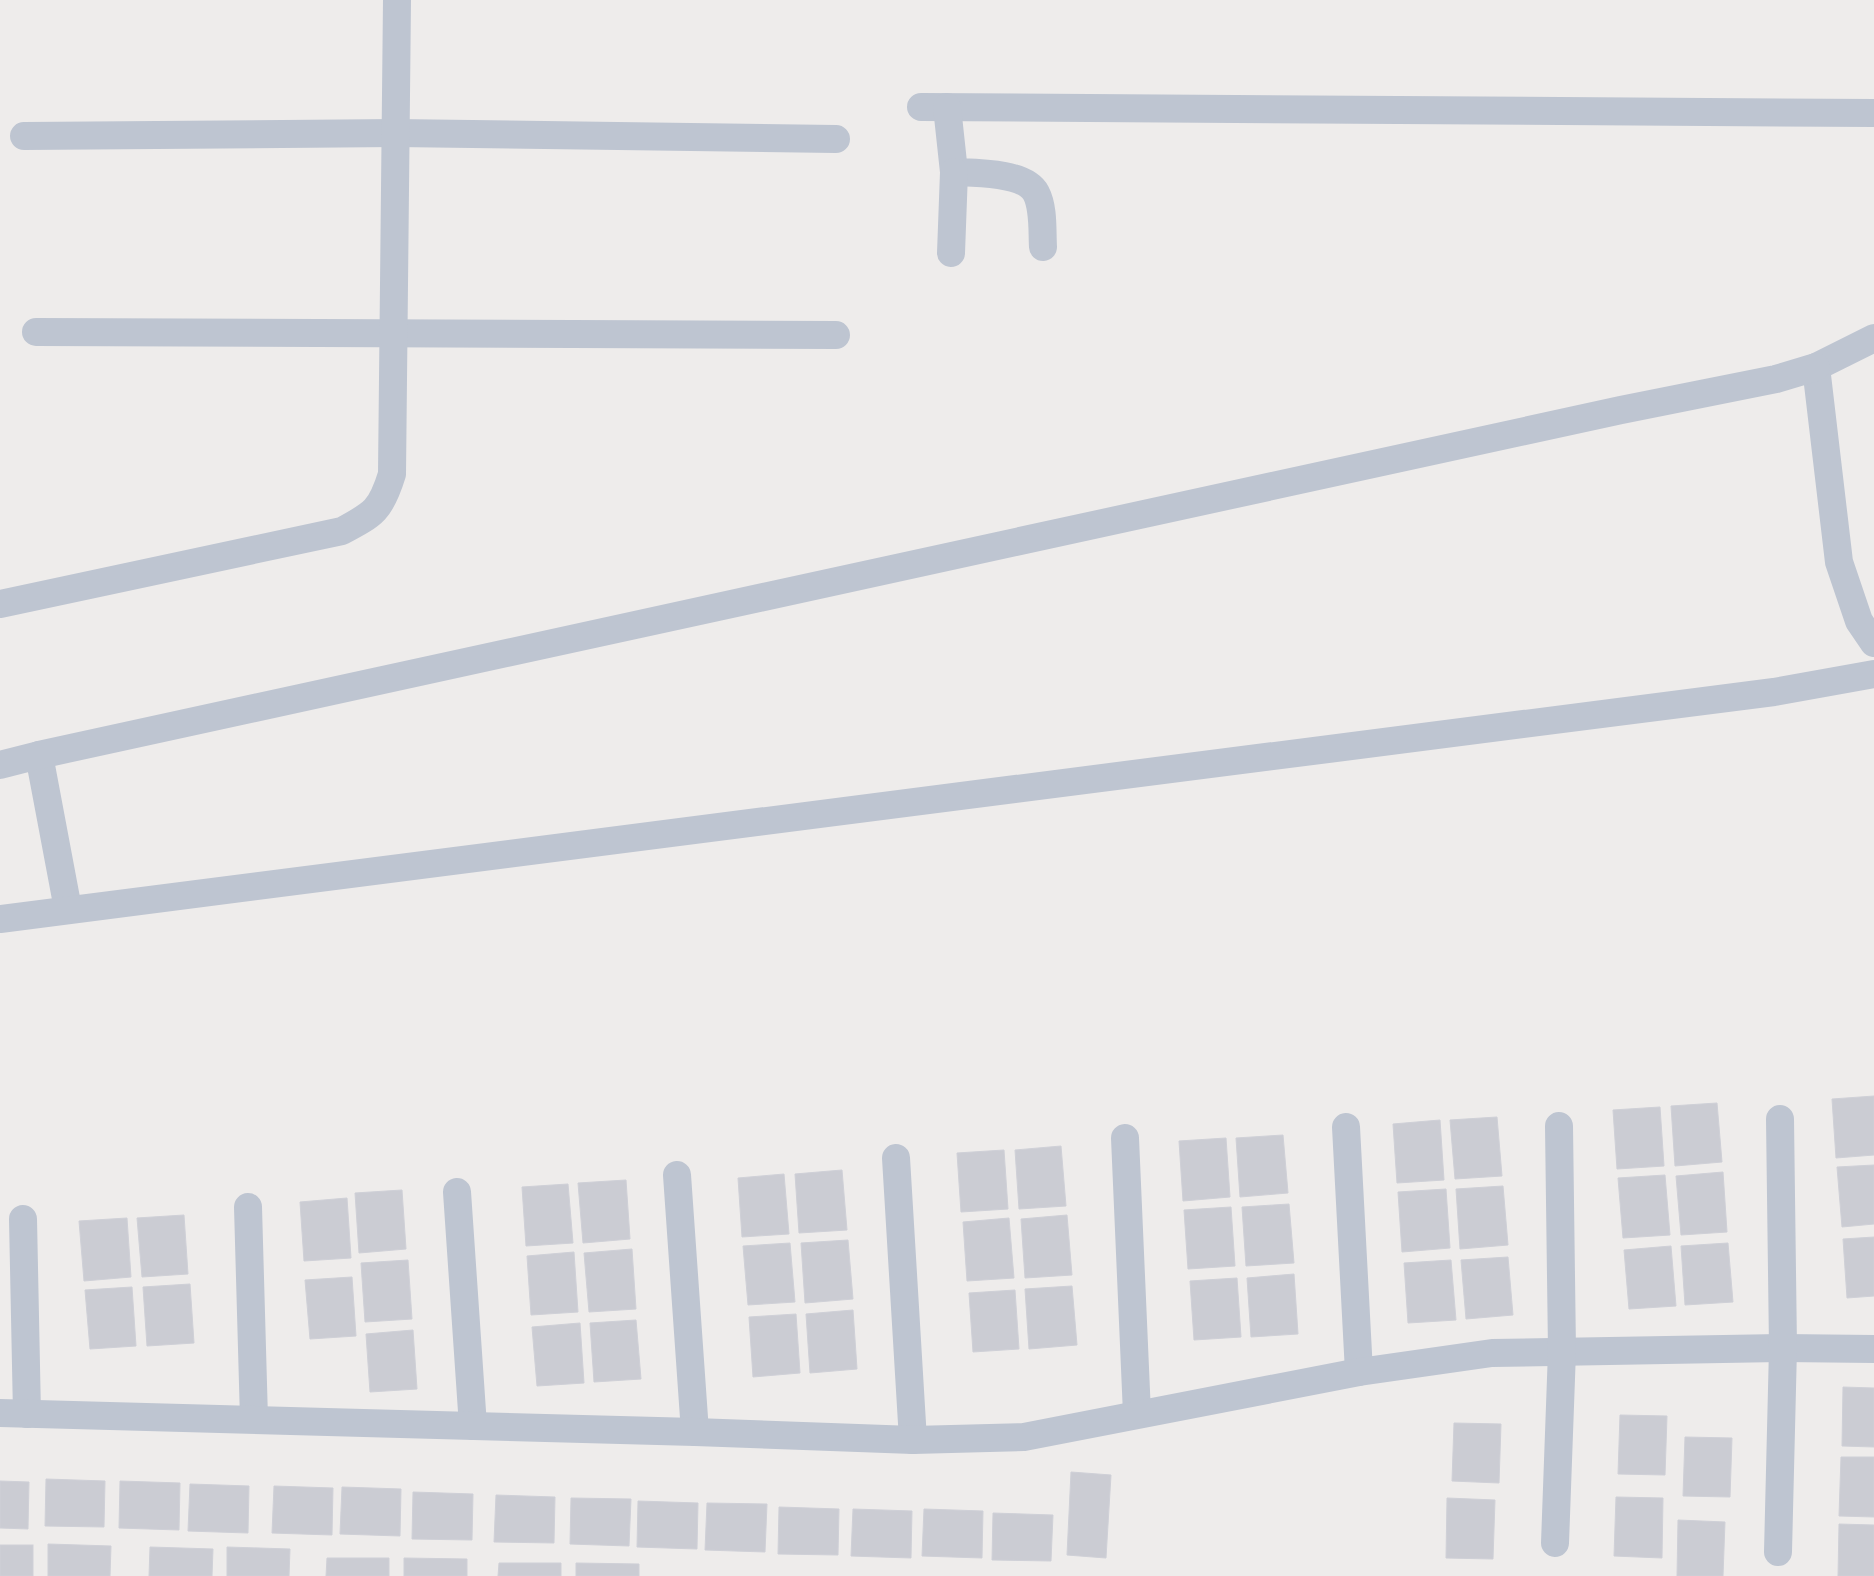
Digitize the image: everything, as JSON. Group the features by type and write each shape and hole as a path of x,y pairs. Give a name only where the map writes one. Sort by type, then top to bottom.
{"street":[{"path":"0,604 342,531 370,516 385,497 392,474 397,0"},
{"path":"951,253 954,172 934,107 1874,113"},
{"path":"24,136 396,133 836,139"},
{"path":"954,172 990,174 1018,179 1035,191 1040,205 1043,247"},
{"path":"36,332 836,335"},
{"path":"0,765 1621,410 1776,379 1816,367 1874,338"},
{"path":"1816,367 1839,562 1859,621 1874,643"},
{"path":"0,919 1774,692 1874,674"},
{"path":"39,755 68,909"},
{"path":"1778,1552 1783,1348 1780,1119"},
{"path":"1555,1543 1562,1351 1559,1126"},
{"path":"1346,1127 1359,1372"},
{"path":"1125,1138 1137,1414"},
{"path":"896,1158 913,1440"},
{"path":"677,1175 695,1432"},
{"path":"457,1192 473,1426"},
{"path":"248,1207 254,1419"},
{"path":"23,1219 27,1414"},
{"path":"0,1413 695,1432 913,1440 1024,1437 1359,1372 1492,1353 1783,1348 1874,1349"}],"building":[{"path":"1874,1096 1874,1155 1836,1158 1832,1099"},
{"path":"1717,1103 1722,1162 1675,1166 1671,1106"},
{"path":"1660,1107 1664,1166 1617,1169 1613,1110"},
{"path":"1497,1117 1502,1176 1455,1179 1450,1120"},
{"path":"1440,1120 1444,1180 1397,1183 1393,1124"},
{"path":"1283,1135 1288,1193 1240,1197 1236,1138"},
{"path":"1226,1138 1230,1197 1183,1201 1179,1141"},
{"path":"1061,1146 1066,1206 1019,1209 1015,1150"},
{"path":"1004,1150 1008,1209 961,1212 957,1153"},
{"path":"1874,1165 1874,1224 1842,1227 1837,1167"},
{"path":"842,1170 847,1230 799,1233 795,1174"},
{"path":"1723,1172 1727,1232 1681,1235 1676,1176"},
{"path":"784,1174 789,1234 742,1237 738,1178"},
{"path":"1665,1175 1670,1235 1623,1238 1618,1178"},
{"path":"626,1180 630,1239 583,1243 578,1183"},
{"path":"568,1184 573,1243 526,1246 522,1187"},
{"path":"1503,1186 1508,1245 1460,1249 1456,1189"},
{"path":"1446,1189 1450,1248 1402,1252 1398,1192"},
{"path":"402,1190 406,1249 359,1253 355,1193"},
{"path":"347,1198 351,1258 304,1261 300,1202"},
{"path":"1289,1204 1294,1263 1246,1266 1242,1207"},
{"path":"1231,1207 1235,1266 1188,1269 1184,1210"},
{"path":"184,1215 188,1274 142,1277 137,1218"},
{"path":"1067,1215 1072,1275 1025,1278 1021,1219"},
{"path":"127,1218 131,1277 84,1281 79,1221"},
{"path":"1009,1218 1014,1278 967,1281 963,1222"},
{"path":"1874,1237 1874,1296 1847,1298 1843,1239"},
{"path":"848,1240 853,1299 805,1303 801,1243"},
{"path":"790,1243 795,1302 748,1305 743,1246"},
{"path":"1728,1243 1733,1302 1685,1305 1681,1246"},
{"path":"1671,1246 1676,1306 1629,1309 1624,1250"},
{"path":"632,1249 636,1309 589,1312 584,1253"},
{"path":"574,1252 578,1312 531,1315 527,1256"},
{"path":"1508,1257 1513,1315 1466,1319 1461,1260"},
{"path":"408,1260 412,1319 365,1322 361,1263"},
{"path":"1451,1260 1456,1320 1408,1323 1404,1263"},
{"path":"1294,1274 1298,1334 1251,1337 1247,1278"},
{"path":"352,1277 356,1336 310,1339 305,1280"},
{"path":"1237,1278 1241,1337 1194,1340 1190,1281"},
{"path":"190,1284 194,1343 147,1346 143,1287"},
{"path":"1072,1286 1077,1345 1029,1349 1025,1289"},
{"path":"132,1287 136,1346 90,1349 85,1290"},
{"path":"1015,1290 1019,1349 973,1352 969,1293"},
{"path":"853,1310 857,1369 810,1373 806,1314"},
{"path":"796,1314 800,1373 753,1377 749,1317"},
{"path":"636,1320 641,1379 594,1382 590,1323"},
{"path":"580,1323 584,1383 537,1386 532,1327"},
{"path":"413,1330 417,1389 370,1392 366,1334"},
{"path":"1843,1387 1874,1388 1874,1447 1842,1446"},
{"path":"1620,1415 1667,1416 1665,1475 1618,1474"},
{"path":"1454,1423 1501,1424 1499,1483 1452,1481"},
{"path":"1685,1437 1732,1438 1730,1497 1683,1496"},
{"path":"1841,1457 1874,1457 1874,1517 1839,1516"},
{"path":"1071,1472 1111,1475 1106,1558 1067,1555"},
{"path":"46,1479 105,1481 104,1527 45,1526"},
{"path":"0,1481 29,1482 28,1529 0,1528"},
{"path":"120,1481 180,1483 179,1530 119,1528"},
{"path":"190,1484 249,1486 248,1533 188,1531"},
{"path":"274,1486 333,1488 332,1535 272,1533"},
{"path":"342,1487 401,1489 400,1536 340,1534"},
{"path":"413,1492 473,1494 472,1540 412,1539"},
{"path":"496,1495 555,1497 554,1543 494,1542"},
{"path":"1616,1497 1663,1498 1662,1558 1614,1556"},
{"path":"571,1498 631,1499 629,1546 570,1544"},
{"path":"1447,1498 1495,1500 1493,1559 1446,1558"},
{"path":"638,1501 698,1503 697,1549 637,1547"},
{"path":"707,1503 767,1504 765,1552 705,1550"},
{"path":"779,1507 839,1509 838,1555 778,1554"},
{"path":"853,1509 912,1511 911,1558 851,1556"},
{"path":"924,1509 983,1511 982,1558 922,1556"},
{"path":"993,1513 1053,1515 1051,1561 992,1560"},
{"path":"1678,1520 1725,1522 1723,1576 1677,1576"},
{"path":"1839,1524 1874,1525 1874,1576 1838,1576"},
{"path":"48,1544 111,1546 110,1576 48,1576"},
{"path":"0,1545 33,1545 33,1576 0,1576"},
{"path":"150,1547 213,1549 212,1576 149,1576"},
{"path":"227,1547 290,1549 289,1576 227,1576"},
{"path":"327,1558 389,1558 389,1576 326,1576"},
{"path":"404,1558 467,1559 467,1576 404,1576"},
{"path":"499,1563 561,1563 561,1576 498,1576"},
{"path":"576,1563 639,1564 639,1576 576,1576"}]}
